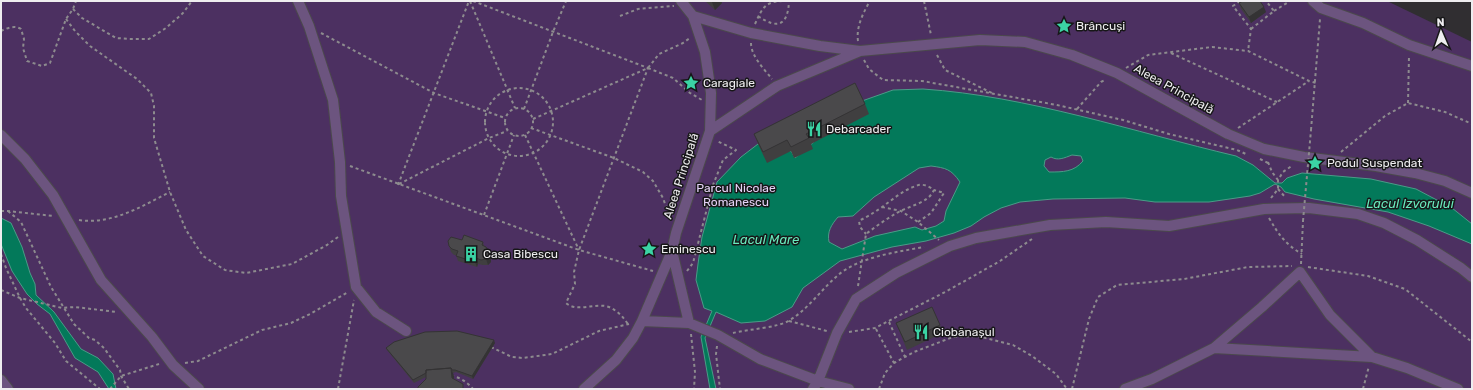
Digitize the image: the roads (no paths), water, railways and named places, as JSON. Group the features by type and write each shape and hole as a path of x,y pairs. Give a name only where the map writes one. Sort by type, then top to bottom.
{"street":[{"path":"298,1 309,26 333,100 340,162 341,196 356,287 376,312 406,331"},
{"path":"683,3 693,16 705,52 710,93 709,134"},
{"path":"1317,4 1363,23 1409,45 1472,66"},
{"name":"Aleea Principală","path":"693,16 751,33 820,46 860,51 980,40 1025,42 1072,55 1117,73 1228,134 1264,149 1304,157 1376,166 1415,174 1445,181 1472,193"},
{"name":"Aleea Principală","path":"584,389 616,360 633,338 642,321 672,251 676,233 709,134 747,105 777,86 860,51"},
{"path":"1,135 25,159 48,189 101,280 152,337 173,365 199,389"},
{"path":"816,385 837,334 856,299 896,273 946,245 976,238 1050,225 1106,222 1169,226 1264,209 1308,208 1358,214 1384,223 1417,240 1461,268 1472,277"},
{"path":"672,251 689,323"},
{"path":"1125,389 1159,376 1214,348 1262,307 1301,269 1330,315 1372,357"},
{"path":"642,321 689,323 718,335 760,359 816,385 849,389"},
{"path":"1214,348 1372,357 1407,368 1458,389"},
{"path":"1,380 8,389"}],"water":[{"name":"Lacul Mare","path":"923,89 962,93 1002,99 1081,116 1236,156 1253,165 1275,183 1282,183 1287,178 1302,173 1371,179 1416,189 1452,208 1472,224 1472,244 1429,226 1388,212 1314,199 1285,192 1281,187 1275,184 1260,193 1250,196 1209,202 1155,202 1125,198 1053,199 1020,202 1001,208 971,226 954,233 840,261 803,288 792,307 765,321 741,323 716,312 705,338 716,389 710,389 701,337 712,311 704,308 696,280 702,237 717,182 741,157 758,144 791,151 795,158 862,101 893,90","holes":["1072,155 1081,156 1083,161 1080,165 1072,169 1049,172 1044,166 1045,160 1051,157 1059,159","931,166 948,170 954,174 960,182 946,211 944,221 936,226 922,230 915,227 875,236 842,249 829,242 830,229 838,217 853,216 874,197 919,168"]},
{"path":"1,218 11,223 22,247 35,284 36,295 54,312 81,349 98,358 113,374 116,389 109,389 98,372 75,358 50,314 27,294 12,271 1,244"}],"place":[{"name":"Brâncuși","path":"1064,26"},
{"name":"Caragiale","path":"691,83"},
{"name":"Debarcader","path":"814,129"},
{"name":"Podul Suspendat","path":"1315,163"},
{"name":"Eminescu","path":"649,249"},
{"name":"Casa Bibescu","path":"471,254"},
{"name":"Ciobănașul","path":"921,332"}],"park label":[{"name":"Parcul Nicolae Romanescu","path":"736,195"}],"water label":[{"name":"Lacul Izvorului","path":"1410,203"}]}
